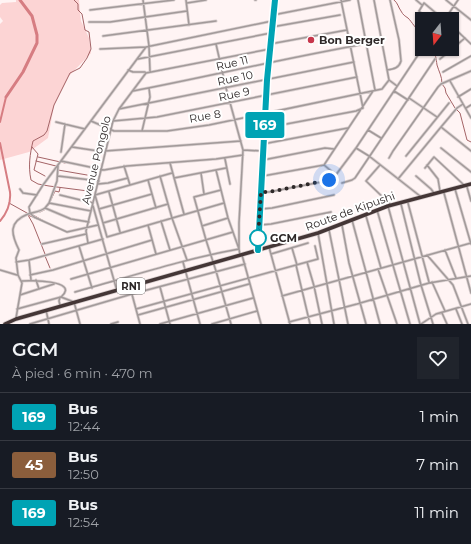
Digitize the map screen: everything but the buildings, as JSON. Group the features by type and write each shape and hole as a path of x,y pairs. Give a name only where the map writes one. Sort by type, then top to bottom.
{"highway":[{"name":"Route de Kipushi","path":"5,324 46,310 329,230 390,205 471,184"}],"street":[{"path":"143,0 150,57 149,72"},
{"path":"90,10 174,0"},
{"path":"186,0 189,25"},
{"path":"187,4 206,0"},
{"path":"258,250 267,80 275,0"},
{"path":"273,15 350,0"},
{"path":"262,177 324,165 374,90 358,0"},
{"path":"374,0 387,70 390,80 398,86"},
{"path":"387,70 397,67 401,61 399,40 390,0"},
{"path":"416,0 422,5 425,3 436,12"},
{"path":"446,0 471,20"},
{"path":"449,12 458,0"},
{"path":"342,1 363,108"},
{"path":"419,12 422,5"},
{"path":"89,22 110,22 187,10"},
{"path":"272,28 340,15"},
{"path":"103,36 216,21"},
{"path":"100,49 149,46 272,21"},
{"path":"270,44 347,30"},
{"path":"137,59 271,33"},
{"path":"459,33 471,44"},
{"path":"440,59 465,38"},
{"name":"Rue 11","path":"133,91 269,62 382,41"},
{"path":"216,44 243,150 239,249"},
{"path":"98,225 67,232 35,218 30,213 29,207 36,195 146,46"},
{"path":"128,70 135,72 149,72 270,49"},
{"path":"261,192 269,192 332,180 356,148 417,56"},
{"path":"443,72 470,56 471,62"},
{"path":"342,183 353,180 435,59"},
{"name":"Rue 10","path":"119,109 354,62"},
{"path":"389,158 392,151 441,84 471,71"},
{"name":"Avenue Pongolo","path":"88,243 86,234 87,228 113,121 119,109 149,72"},
{"name":"Rue 9","path":"113,121 145,119 357,77"},
{"name":"Rue 8","path":"91,121 110,130 167,131 235,119 383,88 390,80"},
{"path":"450,81 471,118"},
{"path":"142,131 149,103 149,88"},
{"path":"458,96 471,89"},
{"path":"394,91 423,107 437,117"},
{"path":"406,156 449,102"},
{"path":"398,179 441,127 463,104"},
{"path":"466,108 471,105"},
{"path":"264,128 363,108"},
{"path":"56,122 85,129"},
{"path":"61,152 65,124"},
{"path":"441,127 471,151"},
{"path":"263,144 349,128"},
{"path":"368,130 381,138"},
{"path":"72,147 105,151 241,141"},
{"path":"263,160 325,148 334,149"},
{"path":"356,148 369,156 420,196"},
{"path":"441,148 471,172"},
{"path":"243,150 263,151"},
{"path":"61,161 102,170 124,166 225,158 243,155"},
{"path":"425,168 434,157 465,185 471,201"},
{"path":"225,158 230,184"},
{"path":"170,163 184,214"},
{"path":"427,164 438,179 459,246 471,293"},
{"path":"324,165 336,176"},
{"path":"380,165 366,181 390,205 403,262 421,324 430,317 442,312 471,304"},
{"path":"17,324 17,309 22,281 18,275 16,257 19,250 12,234 12,227 17,221 30,213 45,208 49,202 58,176 58,166"},
{"path":"124,166 130,186"},
{"path":"174,178 226,168"},
{"path":"216,170 228,218 245,264 261,324"},
{"path":"172,173 95,195 106,237 224,203"},
{"path":"200,173 204,194"},
{"path":"58,176 99,181"},
{"path":"160,176 172,218 187,260"},
{"path":"416,176 432,189 434,193"},
{"path":"98,184 128,178"},
{"path":"148,180 156,208"},
{"path":"282,296 422,256 471,244 455,188"},
{"path":"20,189 23,193 36,195"},
{"path":"221,190 194,197 231,324"},
{"path":"109,192 120,233"},
{"path":"99,209 152,194"},
{"path":"60,195 93,205 117,291"},
{"path":"260,209 334,196"},
{"path":"49,202 91,211"},
{"path":"400,202 432,324"},
{"path":"408,203 429,283"},
{"path":"103,224 168,204"},
{"path":"45,208 71,219 89,222"},
{"path":"377,210 410,324"},
{"path":"259,225 331,212"},
{"path":"365,215 381,268"},
{"path":"202,226 228,218"},
{"path":"352,220 380,324"},
{"path":"161,221 170,250"},
{"path":"148,225 156,254"},
{"path":"342,225 352,276 366,324"},
{"path":"329,230 346,307 348,324"},
{"path":"71,279 233,232"},
{"path":"318,233 334,324"},
{"path":"42,244 86,234"},
{"path":"16,262 103,239"},
{"path":"30,275 40,274 152,240"},
{"path":"271,254 308,243"},
{"path":"79,246 92,288"},
{"path":"136,309 318,259 315,246"},
{"path":"269,247 290,323 309,316 332,311 432,282 471,276"},
{"path":"292,248 310,324"},
{"path":"75,292 183,261 239,249"},
{"path":"445,250 456,278"},
{"path":"427,255 456,290 468,324"},
{"path":"28,260 31,280"},
{"path":"183,261 200,324"},
{"path":"307,262 322,324"},
{"path":"30,324 132,294 245,264"},
{"path":"378,269 386,296 397,324"},
{"path":"0,270 18,275"},
{"path":"22,281 36,280 61,285 64,288 65,293 59,301 60,306"},
{"path":"36,280 39,289"},
{"path":"432,282 445,311"},
{"path":"20,295 56,284"},
{"path":"138,315 250,284"},
{"path":"130,286 140,324"},
{"path":"160,287 170,323"},
{"path":"17,309 61,297 74,302 80,324"},
{"path":"160,324 170,323 197,313 253,298"},
{"path":"456,308 462,324"},
{"path":"46,310 49,324"},
{"path":"212,324 257,311"},
{"path":"442,312 447,324"},
{"path":"111,324 118,322"}],"shaded area":[{"path":"16,0 79,0 81,21 89,38 91,53 69,76 54,106 48,138 29,152 0,160 0,24 3,21 0,17 0,5 2,3 16,2"}],"waterway":[{"path":"6,97 23,72 37,43 37,35 32,16 20,0"},
{"path":"74,0 78,4 78,10 82,14 85,30 89,32 91,49 80,68 70,73 54,105 47,131 44,135 33,141 30,155 30,170 31,180 38,184 88,191"},
{"path":"394,0 403,14 415,27"},
{"path":"436,56 442,84 455,108"},
{"path":"0,122 6,97"},
{"path":"457,110 460,113 467,140 471,142"},
{"path":"0,143 10,192 8,208 0,221"},
{"path":"32,147 38,154 34,170 45,176"},
{"path":"38,157 65,163"},
{"path":"36,161 56,166"},
{"path":"58,170 87,175"},
{"path":"50,202 55,191 59,192 60,188"},
{"path":"9,203 27,213"},
{"path":"46,208 50,204"},
{"path":"40,212 46,209"},
{"path":"28,215 45,254"},
{"path":"28,215 37,219"},
{"path":"33,215 44,221"},
{"path":"45,256 50,268"}],"bus line":[{"name":"169","path":"258,250 267,80 275,0"}],"place":[{"name":"Bon Berger","path":"311,40"},
{"name":"GCM","path":"258,238"}],"route":[{"path":"258,238 261,192 269,192 329,180"}]}
